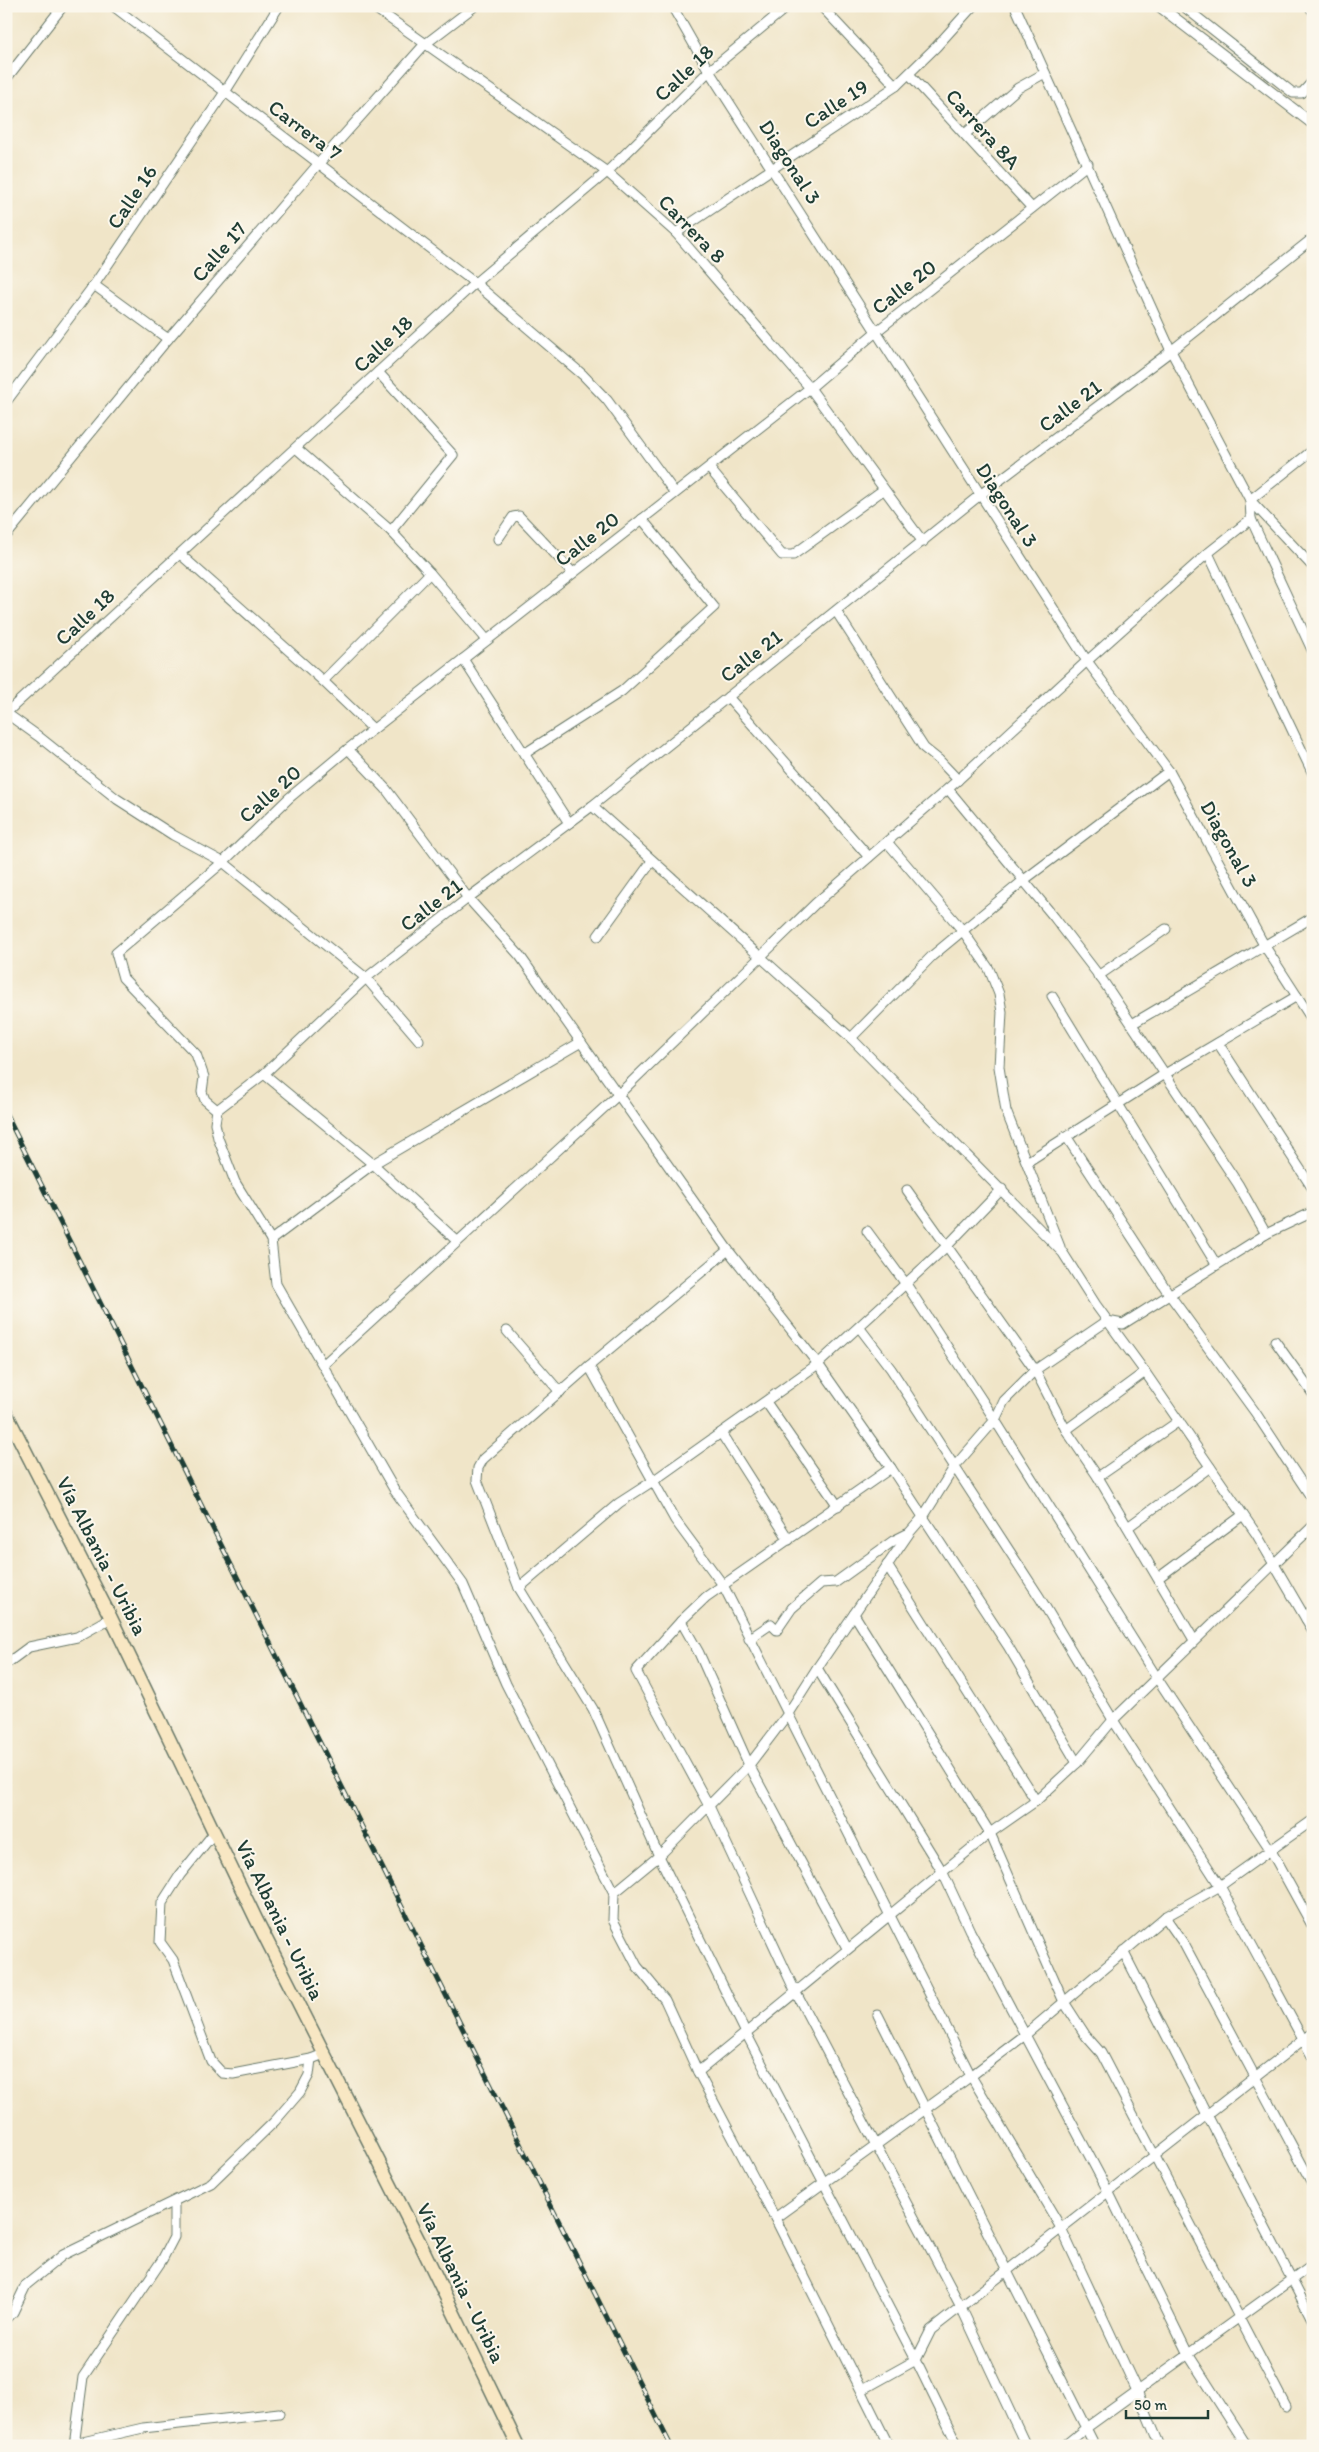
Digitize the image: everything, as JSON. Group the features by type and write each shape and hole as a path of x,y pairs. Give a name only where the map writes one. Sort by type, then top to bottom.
{"main road":[{"name":"Vía Albania - Uribia","path":"6,1412 111,1618 214,1833 420,2242 518,2446"}],"street":[{"path":"6,79 63,6"},
{"name":"Carrera 7","path":"113,6 224,92 320,162 475,283 583,375 606,400 675,492"},
{"name":"Calle 16","path":"6,402 94,285 224,92 279,6"},
{"name":"Carrera 8","path":"372,6 607,172 676,233 810,388 923,542"},
{"name":"Calle 17","path":"6,536 168,339 424,44 475,6"},
{"name":"Diagonal 3","path":"672,6 710,71 1087,661 1169,771 1264,945 1313,1021"},
{"name":"Calle 18","path":"6,713 475,283 607,172 710,71 788,6"},
{"path":"821,6 896,86"},
{"name":"Calle 19","path":"676,233 896,86 936,47 973,6"},
{"path":"1014,6 1088,164 1171,351 1250,500 1313,567"},
{"path":"1159,6 1313,124"},
{"path":"1183,6 1293,93 1302,93 1313,81"},
{"path":"1309,6 1313,10"},
{"path":"965,134 1018,88 1045,73"},
{"name":"Carrera 8A","path":"909,74 1032,208"},
{"name":"Calle 20","path":"218,1110 204,1100 202,1092 204,1078 196,1054 123,978 116,953 224,862 289,798 348,749 675,492 709,468 810,388 877,331 1088,164"},
{"name":"Calle 21","path":"218,1110 264,1074 366,978 468,898 592,806 980,496 1171,351 1313,238"},
{"path":"94,285 168,339"},
{"path":"378,372 453,456 391,531"},
{"path":"296,448 391,531 430,573 487,640"},
{"path":"1250,500 1313,450"},
{"path":"709,468 782,555 793,555 883,490"},
{"path":"1250,500 1251,519 1313,652"},
{"path":"498,538 513,516 519,516 573,573"},
{"path":"524,754 622,691 714,607 642,519"},
{"path":"324,1364 618,1095 814,904 948,790 1087,661 1208,553 1251,519"},
{"path":"1208,553 1313,774"},
{"path":"180,554 323,681 373,729"},
{"path":"323,681 430,573"},
{"path":"836,611 924,748 939,760 958,780"},
{"path":"463,659 569,823"},
{"path":"728,697 869,857"},
{"path":"6,713 117,799 173,835 224,862 366,978 419,1040"},
{"path":"348,749 386,788 468,898 520,956 728,1250 818,1364 891,1468 1008,1646 1078,1763"},
{"path":"851,1038 932,956 1024,880 1169,771"},
{"path":"948,790 1024,880 1098,976 1238,1184 1266,1234"},
{"path":"592,806 851,1038 1002,1189 1062,1252"},
{"path":"887,842 963,931 989,969 999,994 1002,1012 999,1067 1006,1111 1062,1252 1107,1321 1146,1372 1243,1514 1313,1631"},
{"path":"598,936 652,861"},
{"path":"1132,1024 1313,917"},
{"path":"1098,976 1166,929"},
{"path":"1052,996 1216,1264"},
{"path":"1027,1162 1165,1074 1297,996"},
{"path":"271,1240 373,1164 581,1042"},
{"path":"1218,1043 1313,1189"},
{"path":"264,1074 373,1164 457,1241"},
{"path":"218,1110 215,1122 218,1138 234,1182 271,1240 276,1284 324,1364 395,1491 463,1584 506,1684 614,1893 613,1920 637,1966 665,2000 698,2072 775,2218 889,2446"},
{"path":"1066,1136 1169,1294 1255,1412 1313,1500"},
{"path":"518,1588 619,1502 653,1481 818,1364 948,1245 1002,1189"},
{"path":"907,1190 948,1245 1035,1370 1066,1430 1098,1477 1194,1640"},
{"path":"614,1893 659,1856 749,1765 787,1715 910,1532 923,1517 955,1466 995,1420 1004,1401 1035,1370 1107,1321 1123,1324 1266,1234 1313,1212"},
{"path":"867,1231 906,1284 995,1420 1156,1678 1270,1849 1313,1927"},
{"path":"728,1250 589,1366 483,1459 478,1468 478,1480 518,1588 593,1709 659,1856 746,2032 916,2360 958,2446"},
{"path":"859,1327 891,1369 917,1412 955,1466 1040,1598 1113,1720 1220,1886 1313,2058"},
{"path":"507,1331 560,1392"},
{"path":"1275,1341 1313,1394"},
{"path":"589,1366 675,1520 723,1586 970,2076 1061,2228 1137,2391 1160,2446"},
{"path":"1066,1430 1146,1372"},
{"path":"766,1402 838,1506"},
{"path":"1098,1477 1179,1421"},
{"path":"721,1433 789,1540"},
{"path":"1128,1527 1210,1467"},
{"path":"891,1468 706,1597 681,1621 636,1671 709,1806 795,1992 961,2307 1026,2446"},
{"path":"1158,1578 1243,1514"},
{"path":"698,2072 942,1871 990,1833 1036,1801 1078,1763 1113,1720 1313,1526"},
{"path":"749,1639 771,1624 777,1630 792,1608 821,1584 836,1582 893,1541 910,1532"},
{"path":"888,1565 1036,1801"},
{"path":"1306,1619 1313,1610"},
{"path":"854,1614 990,1833 1064,2002 1086,2036 1101,2053 1153,2156 1286,2407"},
{"path":"6,1664 29,1647 77,1637 111,1618"},
{"path":"681,1621 700,1653 749,1765 847,1948"},
{"path":"817,1668 942,1871 970,1931 1108,2191 1188,2354 1247,2446"},
{"path":"775,2218 1025,2035 1123,1951 1166,1917 1220,1886 1313,1820"},
{"path":"214,1833 180,1875 162,1902 160,1942 173,1960 211,2061 222,2073 226,2074 311,2059 324,2054"},
{"path":"1166,1917 1184,1944 1313,2185"},
{"path":"1123,1951 1290,2281 1313,2321"},
{"path":"878,2015 1095,2446"},
{"path":"862,2390 916,2360 931,2330 1313,2032"},
{"path":"6,2320 13,2312 26,2286 63,2255 211,2183 275,2120 300,2092 309,2075 311,2059"},
{"path":"174,2202 174,2237 162,2260 83,2377 74,2445 143,2428 279,2413"},
{"path":"1064,2446 1086,2428 1313,2264"}],"railway":[{"path":"6,1114 671,2446"}]}
